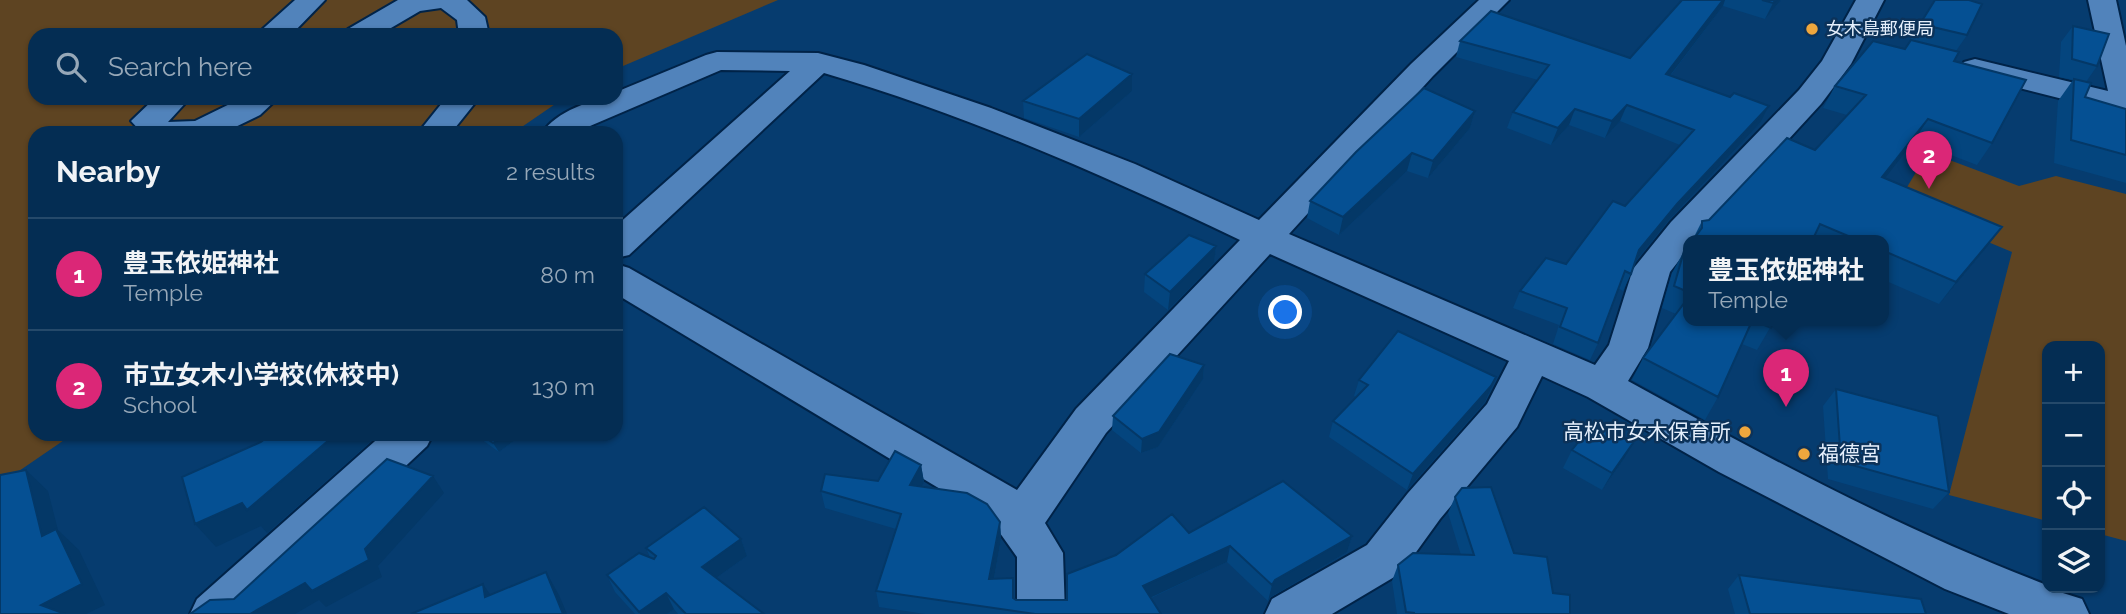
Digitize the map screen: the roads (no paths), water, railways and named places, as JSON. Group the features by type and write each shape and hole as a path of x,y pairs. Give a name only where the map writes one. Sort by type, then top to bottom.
{"street":[{"path":"282,28 311,0"},
{"path":"370,28 412,4 439,0"},
{"path":"449,0 471,17 473,28"},
{"path":"1019,524 1091,421 1422,70 1494,0"},
{"path":"2102,0 2111,46 2126,98"},
{"path":"1603,386 1628,348 1651,269 1684,230 1810,97 1836,64 1860,18"},
{"path":"1942,60 2126,106"},
{"path":"623,100 717,61 818,62 980,115 1123,171 1266,238 1603,386 1722,453 1937,562 2065,614"},
{"path":"623,240 818,62"},
{"path":"153,126 147,121 166,105"},
{"path":"211,126 253,105"},
{"path":"440,126 457,105"},
{"path":"568,126 579,118 610,105"},
{"path":"623,282 1006,506 1040,553 1041,614"},
{"path":"1289,614 1384,559 1424,506 1502,415 1532,355"},
{"path":"214,614 404,441"}],"place":[{"name":"女木島郵便局","path":"1812,29"},
{"name":"市立女木小学校(休校中)","path":"1929,189"},
{"name":"豊玉依姫神社","path":"1786,407"},
{"name":"高松市女木保育所","path":"1745,432"},
{"name":"福德宮","path":"1804,454"}]}
